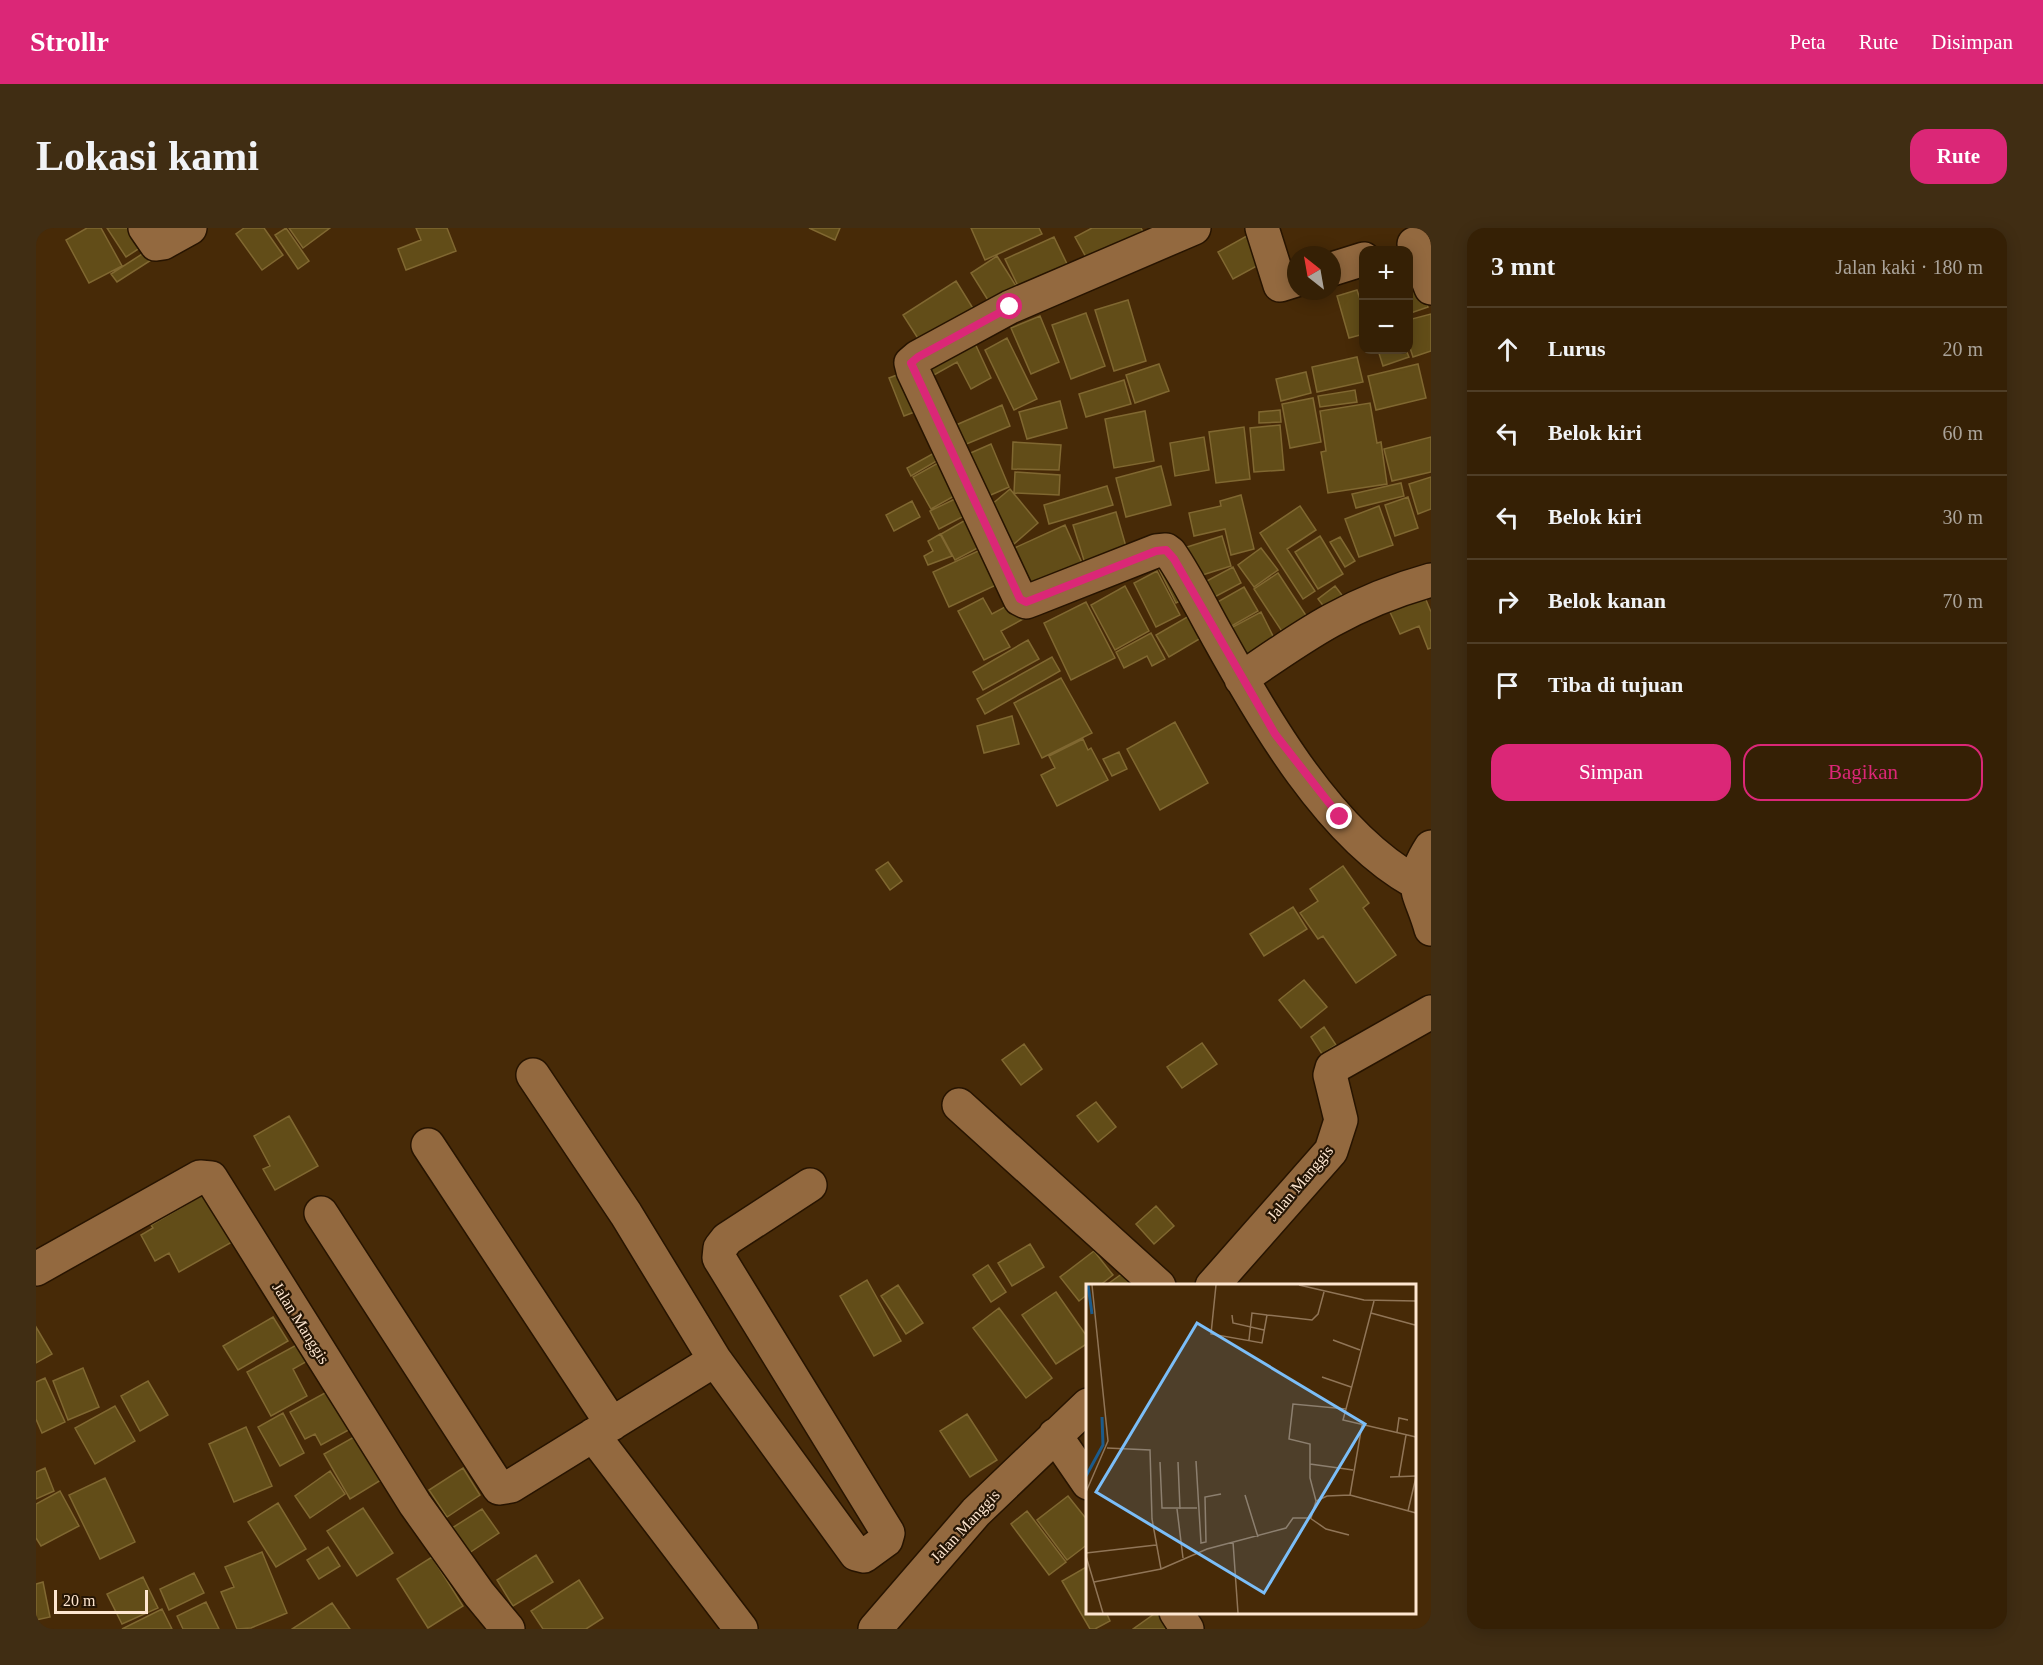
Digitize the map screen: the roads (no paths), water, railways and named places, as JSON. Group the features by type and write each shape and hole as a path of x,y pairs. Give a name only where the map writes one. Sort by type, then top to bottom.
{"street":[{"path":"145,228 156,244 163,243 190,228"},
{"path":"1194,228 1010,307 911,363 1020,599 1026,602 1156,551 1166,550 1174,559 1241,679 1292,758 1340,817 1389,867 1415,882"},
{"path":"1262,228 1280,285 1287,283"},
{"path":"1412,244 1431,288"},
{"path":"1341,266 1359,261"},
{"path":"1241,679 1339,614 1377,597 1431,580"},
{"path":"1431,847 1418,871 1415,882 1431,929"},
{"name":"Jalan Manggis","path":"1214,1284 1331,1151 1341,1120 1330,1075 1332,1068 1431,1012"},
{"path":"533,1075 626,1214 715,1360 856,1554 864,1556 886,1540 888,1533 720,1258 720,1248 727,1239 810,1185"},
{"path":"959,1105 1157,1284"},
{"path":"428,1144 602,1430 741,1629"},
{"name":"Jalan Manggis","path":"36,1269 200,1177 211,1178 414,1504 479,1594 508,1629"},
{"path":"321,1213 499,1488 511,1486 715,1360"},
{"name":"Jalan Manggis","path":"875,1629 976,1512 1086,1407"},
{"path":"1055,1435 1086,1480"},
{"path":"1177,1614 1187,1629"}]}
